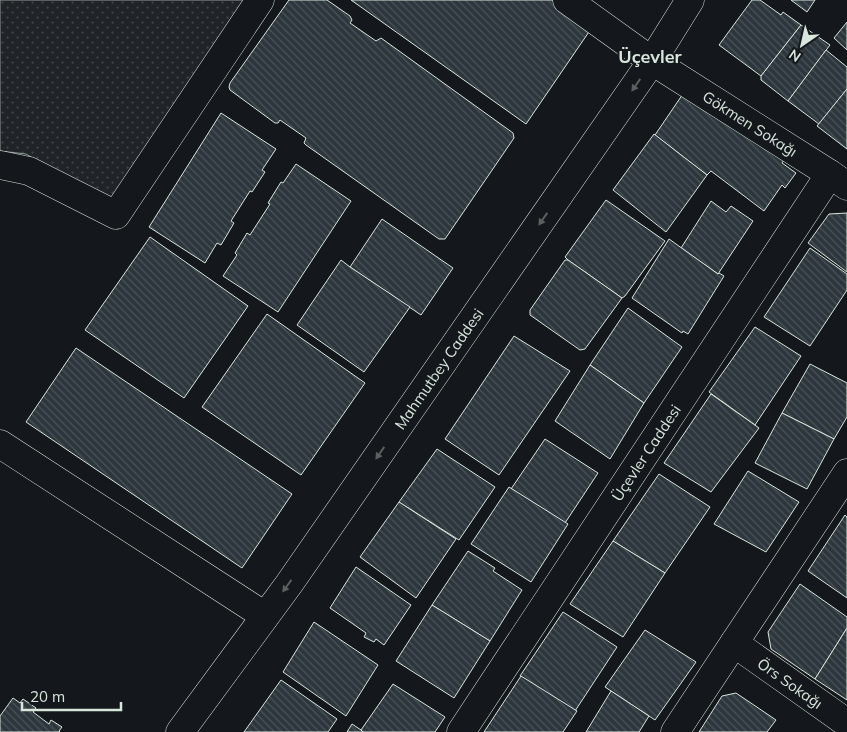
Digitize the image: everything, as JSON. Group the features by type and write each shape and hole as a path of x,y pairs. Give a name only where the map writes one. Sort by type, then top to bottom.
{"street":[{"path":"0,165 30,171 116,215 260,0"},
{"name":"Gökmen Sokağı","path":"567,0 652,61 838,180"},
{"name":"Mahmutbey Caddesi","path":"180,732 289,584 652,61 690,0"},
{"name":"Üçevler Caddesi","path":"461,732 838,180"},
{"path":"0,444 265,616"},
{"path":"674,732 847,473"},
{"name":"Örs Sokağı","path":"734,643 847,723"}],"shaded area":[{"path":"0,0 247,0 111,204 26,154 0,151"}],"building":[{"path":"289,0 327,0 350,16 352,20 350,23 376,41 381,38 513,133 514,138 445,239 439,239 306,145 304,143 306,138 280,120 278,123 275,123 230,90 230,83"},
{"path":"351,0 561,0 595,23 526,124"},
{"path":"752,0 760,0 781,15 783,12 801,25 761,76 719,45"},
{"path":"791,0 815,0 807,12"},
{"path":"847,22 847,50 834,38"},
{"path":"801,25 830,45 788,101 761,80 761,76"},
{"path":"826,50 847,67 847,89 819,124 788,101"},
{"path":"691,82 787,156 782,163 796,173 785,188 782,185 764,211 711,171 707,175 655,135"},
{"path":"847,89 847,149 817,126"},
{"path":"221,113 276,149 262,170 265,172 231,221 234,223 221,245 217,243 205,263 149,227"},
{"path":"654,134 707,175 666,232 613,190"},
{"path":"296,164 351,201 278,312 223,276 237,255 235,253 247,233 250,235 270,204 268,203 281,182 283,183"},
{"path":"606,200 665,241 622,298 565,257"},
{"path":"711,201 726,212 731,206 753,221 718,274 681,248"},
{"path":"847,213 847,272 808,243 829,214"},
{"path":"382,219 453,268 421,315 350,267"},
{"path":"150,237 248,306 184,398 85,330"},
{"path":"669,239 718,274 724,276 688,334 683,331 682,333 632,298"},
{"path":"810,248 847,274 847,290 810,346 764,317"},
{"path":"341,260 410,307 364,372 297,325"},
{"path":"565,260 568,260 622,298 585,349 580,350 530,315 530,310"},
{"path":"628,308 682,347 644,403 590,365"},
{"path":"267,314 365,383 301,475 202,407"},
{"path":"755,327 801,356 755,425 709,392"},
{"path":"514,336 570,371 499,475 445,439"},
{"path":"76,348 292,494 242,568 26,422"},
{"path":"810,364 847,383 847,417 834,439 782,413"},
{"path":"590,365 644,403 610,459 555,421"},
{"path":"711,394 759,428 711,492 664,463"},
{"path":"782,413 834,439 807,489 755,463"},
{"path":"545,439 598,473 565,523 511,489"},
{"path":"437,449 495,487 459,540 399,502"},
{"path":"748,471 799,502 766,552 714,524"},
{"path":"659,474 710,507 665,573 613,541"},
{"path":"509,487 568,524 531,582 471,544"},
{"path":"399,502 456,539 416,598 360,557"},
{"path":"845,515 847,517 847,598 808,571"},
{"path":"613,541 665,573 623,637 570,604"},
{"path":"468,551 495,568 493,571 522,590 490,641 432,605"},
{"path":"356,567 411,605 384,645 376,639 374,642 364,637 366,633 330,608"},
{"path":"800,584 847,617 847,628 815,679 771,649 768,632"},
{"path":"432,605 490,641 454,698 396,661"},
{"path":"563,612 617,647 575,711 520,676"},
{"path":"314,622 378,665 346,716 283,672"},
{"path":"847,628 847,700 815,679"},
{"path":"645,630 696,662 655,720 605,687"},
{"path":"521,676 577,711 563,732 484,732"},
{"path":"281,680 337,719 328,732 244,732"},
{"path":"393,684 445,717 435,732 363,732 361,730"},
{"path":"611,691 649,716 639,732 586,732"},
{"path":"736,693 776,720 767,732 699,732 722,696"},
{"path":"13,698 20,703 23,699 36,708 33,712 49,724 51,720 62,727 60,732 0,732 0,716"},
{"path":"352,724 361,730 363,732 347,732"}],"district":[{"name":"Üçevler","path":"650,56"}]}
